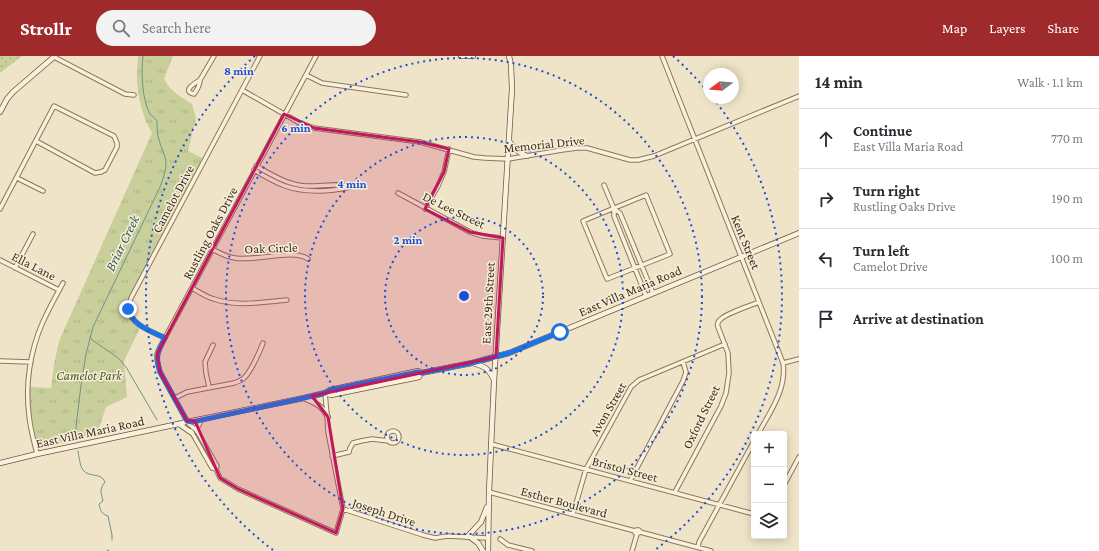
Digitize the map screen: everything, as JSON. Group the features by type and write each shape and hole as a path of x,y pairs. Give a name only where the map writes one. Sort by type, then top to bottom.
{"main road":[{"path":"461,56 473,56"},
{"name":"East 29th Street","path":"488,551 488,504 494,381 512,89 509,56"},
{"path":"0,112 7,99 13,92 54,57"},
{"path":"509,141 516,150 527,156"},
{"name":"East Villa Maria Road","path":"0,463 325,393 331,395 338,394 419,377 421,373 496,357 509,353 799,233"},
{"path":"472,363 488,368 494,381"},
{"path":"304,398 325,410 328,417"},
{"path":"186,423 195,432 200,420"},
{"path":"483,551 478,544 469,537 481,522 488,504"}],"street":[{"path":"200,80 214,56"},
{"name":"Camelot Drive","path":"165,338 135,322 128,309 131,298 260,56"},
{"name":"Rustling Oaks Drive","path":"186,423 175,398 160,372 157,354 316,56"},
{"name":"Kent Street","path":"662,56 783,363 784,371 781,388 760,431"},
{"path":"54,57 125,94 134,95"},
{"path":"306,75 322,83 406,95"},
{"name":"Memorial Drive","path":"242,90 298,122 314,128 420,142 474,156 508,159 578,148 588,148 630,160 648,158 799,96"},
{"path":"1,206 54,106 114,136 117,143 105,170 95,172 36,141"},
{"path":"425,209 444,172 450,149"},
{"path":"255,168 288,183 310,188 336,190 350,187 342,185 310,188"},
{"path":"17,178 43,191"},
{"path":"604,185 614,209 614,216 646,296"},
{"name":"De Lee Street","path":"398,193 425,209 470,232 482,236 503,238"},
{"path":"646,195 670,254 607,279 583,221 614,209 646,195"},
{"path":"614,209 620,213 653,293"},
{"path":"15,268 33,234"},
{"name":"Oak Circle","path":"212,249 223,255 236,259 296,254 304,256 308,259"},
{"name":"Ella Lane","path":"0,260 59,290"},
{"path":"37,454 31,431 29,415 28,391 31,362 34,345 42,325 63,283"},
{"path":"192,288 210,298 227,303 288,300"},
{"name":"Oxford Street","path":"675,492 721,406 726,393 730,373 728,353 718,327 718,322 724,316 759,302"},
{"path":"175,398 187,392 240,381 248,373 262,343"},
{"name":"Avon Street","path":"573,514 586,469 631,387 639,380 725,344"},
{"path":"208,387 205,362 213,345"},
{"path":"783,363 799,359"},
{"path":"0,361 31,362"},
{"path":"630,481 683,381 686,372 683,362"},
{"name":"Joseph Drive","path":"325,393 328,432 343,509 423,536 435,538 447,536 487,538"},
{"path":"186,423 195,432 212,468 216,469 220,478 238,489 336,534 343,509"},
{"path":"332,456 350,452 350,448 353,443 372,439 388,441"},
{"name":"Bristol Street","path":"491,444 751,513"},
{"path":"698,547 699,542 751,446"},
{"path":"787,479 799,457"},
{"name":"Esther Boulevard","path":"489,492 711,551"},
{"path":"632,551 637,532"},
{"path":"500,540 508,545 532,551"}],"highlighted area":[{"path":"284,114 314,128 420,142 449,149 444,172 425,209 470,232 503,238 496,357 312,396 328,417 343,509 336,533 238,489 220,478 195,421 187,421 160,372 157,354"}],"green space":[{"path":"0,56 22,56 0,73"},
{"name":"Camelot Park","path":"138,56 173,56 164,79 173,90 192,104 196,118 188,151 204,159 131,298 130,314 141,326 124,361 127,397 106,407 97,435 38,448 32,418 30,387 51,388 59,341 152,133 145,119 139,95 137,79"}],"waterway":[{"name":"Briar Creek","path":"77,440 76,427 81,385 86,354 93,327 160,187 165,169 166,162 158,135 157,121 150,114 145,101 142,78 143,56"},
{"path":"90,337 92,340 117,357 126,367 157,420"},
{"name":"Briar Creek","path":"78,451 80,464 83,470 88,474 101,477 105,482 101,489 103,501 99,504 102,512 108,516 112,540"}],"route":[{"path":"128,309 132,319 135,322 165,338 157,354 158,366 187,421 192,422 304,398 325,393 330,390 418,372 421,373 472,363 509,353 560,332"}]}
